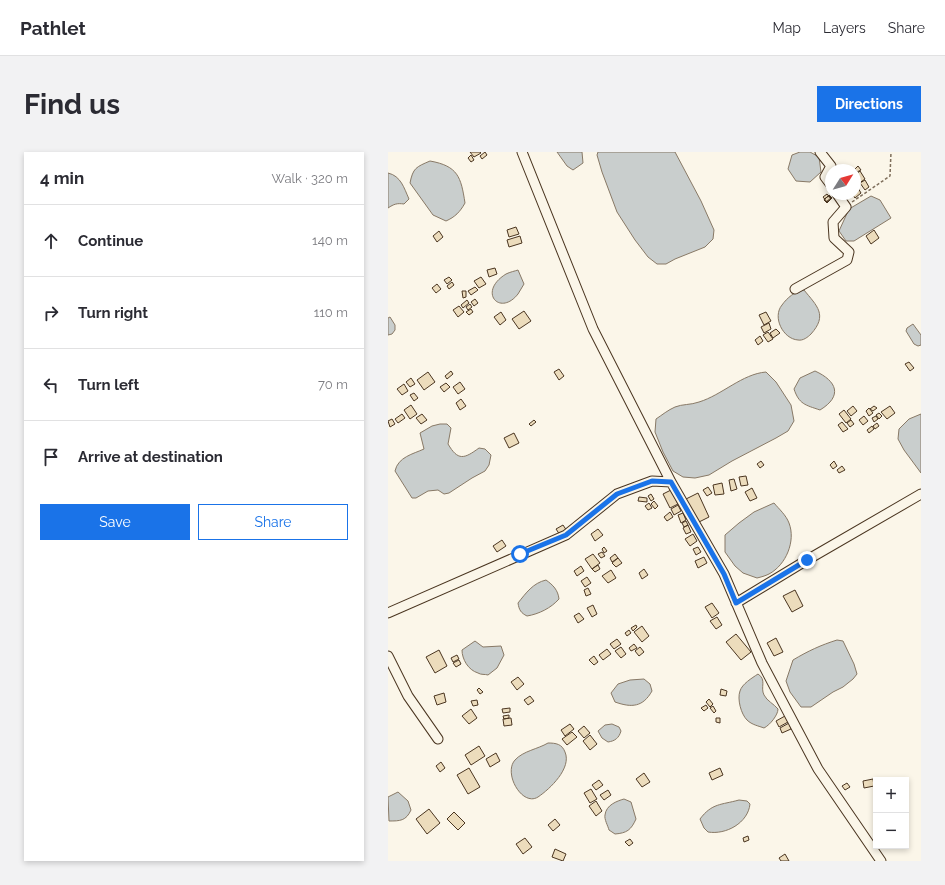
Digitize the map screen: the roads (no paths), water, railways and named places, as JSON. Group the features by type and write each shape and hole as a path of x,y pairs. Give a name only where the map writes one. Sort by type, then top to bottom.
{"street":[{"path":"522,152 593,329 671,482 724,574 762,663 818,769 881,861"},
{"path":"820,152 829,164"},
{"path":"795,289 847,260 849,252 834,238 833,222 846,207 841,200"},
{"path":"388,613 566,535 617,494 652,481 671,482"},
{"path":"736,603 921,494"},
{"path":"388,656 408,696 438,738"}]}
